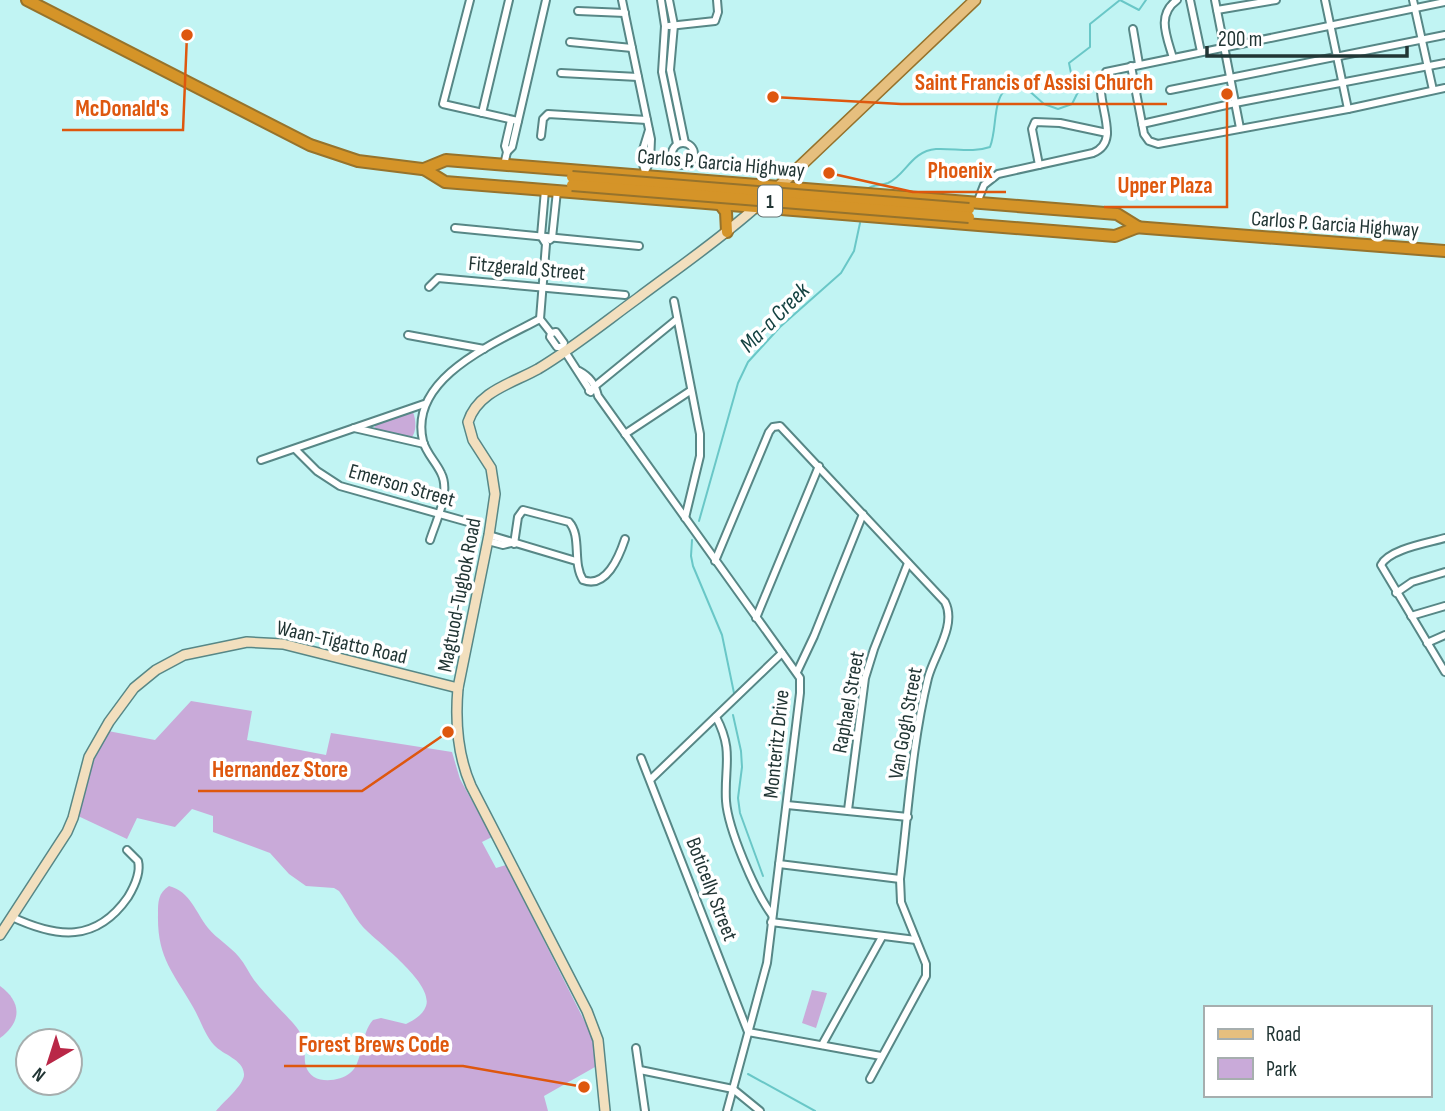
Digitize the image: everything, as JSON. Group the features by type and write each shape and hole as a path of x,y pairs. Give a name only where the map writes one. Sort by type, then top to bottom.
{"highway":[{"name":"Carlos P. Garcia Highway","path":"27,0 310,145 358,161 429,169 445,175 572,181 972,210 1116,214 1133,227"},
{"name":"Carlos P. Garcia Highway","path":"429,169 446,160 591,172 644,173 680,179 954,201 972,210 1115,229 1133,227 1445,251"},
{"name":"Carlos P. Garcia Highway","path":"429,169 445,182 1115,236 1133,227"},
{"path":"590,193 591,172"},
{"path":"643,198 644,173"},
{"path":"678,201 680,179"},
{"path":"707,203 709,181"},
{"path":"727,232 725,204 733,183"},
{"path":"806,211 807,189"},
{"path":"839,214 840,192"},
{"path":"874,216 875,195"},
{"path":"912,220 914,198"},
{"path":"953,223 954,201"}],"main road":[{"path":"756,207 975,0"},
{"name":"Magtuod-Tugbok Road","path":"605,1111 598,1040 587,1011 464,770 458,741 458,688 495,502 491,468 470,433 470,417 477,406 495,391 536,370 727,232 756,207"},
{"name":"Waan-Tigatto Road","path":"0,935 67,832 89,757 98,738 134,688 166,663 194,652 261,642 298,647 458,688"}],"street":[{"path":"470,0 443,104 514,120"},
{"path":"482,113 509,0"},
{"path":"504,164 507,152 512,148 514,120 546,0"},
{"path":"622,0 649,130 652,157 644,173"},
{"path":"661,0 665,26 662,72 677,145"},
{"path":"669,0 674,25 670,70 685,143 692,148 694,155 688,164 681,166"},
{"path":"665,26 715,21 718,12 717,0"},
{"path":"1173,58 1164,19 1168,8 1177,0"},
{"path":"1190,0 1201,52"},
{"path":"1214,0 1240,128"},
{"path":"1217,10 1276,0"},
{"path":"1325,0 1348,109"},
{"path":"1413,0 1433,90"},
{"path":"972,210 981,190 992,177 1098,151 1106,142 1107,134 1101,78 1106,72 1445,2"},
{"path":"578,11 625,13"},
{"path":"1133,29 1139,64"},
{"path":"1170,90 1445,35"},
{"path":"570,42 632,48"},
{"path":"1143,124 1235,103 1445,63"},
{"path":"1131,66 1146,137 1158,144 1445,88"},
{"path":"561,74 638,77"},
{"path":"541,136 543,118 548,114 647,120"},
{"path":"672,121 680,119"},
{"path":"1039,165 1032,129 1035,122 1060,123 1107,134"},
{"path":"681,166 672,158 672,150 685,143"},
{"path":"680,179 681,166"},
{"path":"545,190 541,236 546,244"},
{"path":"557,191 552,237 546,244 540,319 551,332 556,332 579,371 588,376 592,388 676,320"},
{"path":"542,225 554,226"},
{"path":"454,228 639,246"},
{"name":"Fitzgerald Street","path":"429,287 438,278 625,295"},
{"path":"674,301 698,422 700,445 685,518"},
{"path":"430,540 439,513 444,480 424,444 420,425 424,404 446,375 484,349 540,319"},
{"path":"408,334 484,349"},
{"name":"Monteritz Drive","path":"592,388 797,672 800,692 765,970 727,1111"},
{"path":"625,434 690,391"},
{"path":"261,460 424,404"},
{"name":"Van Gogh Street","path":"715,561 769,432 776,426 783,428 819,466 944,602 950,615 926,689 900,879 901,902 926,964 926,976 870,1079"},
{"path":"352,428 424,444"},
{"name":"Emerson Street","path":"296,450 317,471 340,486 468,522"},
{"path":"756,618 819,466"},
{"path":"513,544 519,515 525,510 572,525 576,561 583,580 596,582 612,567 625,539"},
{"path":"797,672 863,514"},
{"path":"489,538 505,539 513,544 576,561"},
{"path":"1444,668 1396,593 1382,569 1382,562 1392,554 1445,538"},
{"name":"Raphael Street","path":"848,810 865,678 908,563"},
{"path":"1396,593 1412,582 1445,572"},
{"path":"1411,616 1445,606"},
{"path":"1427,643 1445,635"},
{"path":"651,779 782,653"},
{"path":"716,717 729,754 726,789 728,813 754,884 772,918 882,937 916,940"},
{"name":"Boticelly Street","path":"641,758 748,1032"},
{"path":"787,805 908,817"},
{"path":"12,917 34,927 62,933 76,933 100,924 122,904 138,875 138,861 127,850"},
{"path":"779,864 900,879"},
{"path":"822,1045 882,937"},
{"path":"748,1032 881,1056"},
{"path":"636,1048 645,1111"},
{"path":"640,1070 733,1089 760,1111"}],"green space":[{"path":"413,412 415,419 411,438 374,429 377,422"},
{"path":"191,701 252,711 247,740 326,755 331,733 452,752 460,779 492,837 482,842 496,868 506,865 589,1030 594,1046 595,1067 544,1096 548,1111 216,1111 237,1088 243,1078 243,1069 211,1041 163,954 158,929 158,906 161,895 169,886 187,898 208,928 232,949 257,983 298,1029 303,1038 309,1073 318,1079 333,1080 350,1073 357,1063 373,1020 381,1018 406,1024 423,1012 426,997 414,975 360,923 339,891 334,888 306,886 289,874 270,853 213,832 213,816 192,809 175,827 137,818 127,839 78,816 92,758 108,731 155,740"},
{"path":"0,986 12,999 16,1012 12,1025 0,1038"},
{"path":"812,990 827,993 816,1028 802,1023"}],"waterway":[{"name":"Ma-a Creek","path":"867,189 888,183 900,175 920,154 927,151 977,150 990,147 997,105 1010,85 1027,89 1044,104 1058,109 1072,104 1080,88 1071,73 1069,63 1090,47 1090,24 1120,0 1139,10 1146,0"},
{"name":"Ma-a Creek","path":"699,521 738,383 748,362 780,327 841,273 854,251 860,223"},
{"name":"Ma-a Creek","path":"692,540 693,566 722,635 734,693"},
{"name":"Ma-a Creek","path":"733,715 741,751 738,798 740,813 763,876"},
{"name":"Ma-a Creek","path":"748,1074 815,1111"}],"place":[{"name":"McDonald's","path":"187,35"},
{"name":"Upper Plaza","path":"1227,94"},
{"name":"Saint Francis of Assisi Church","path":"773,97"},
{"name":"Phoenix","path":"829,173"},
{"name":"Hernandez Store","path":"448,732"},
{"name":"Forest Brews Code","path":"584,1087"}]}
